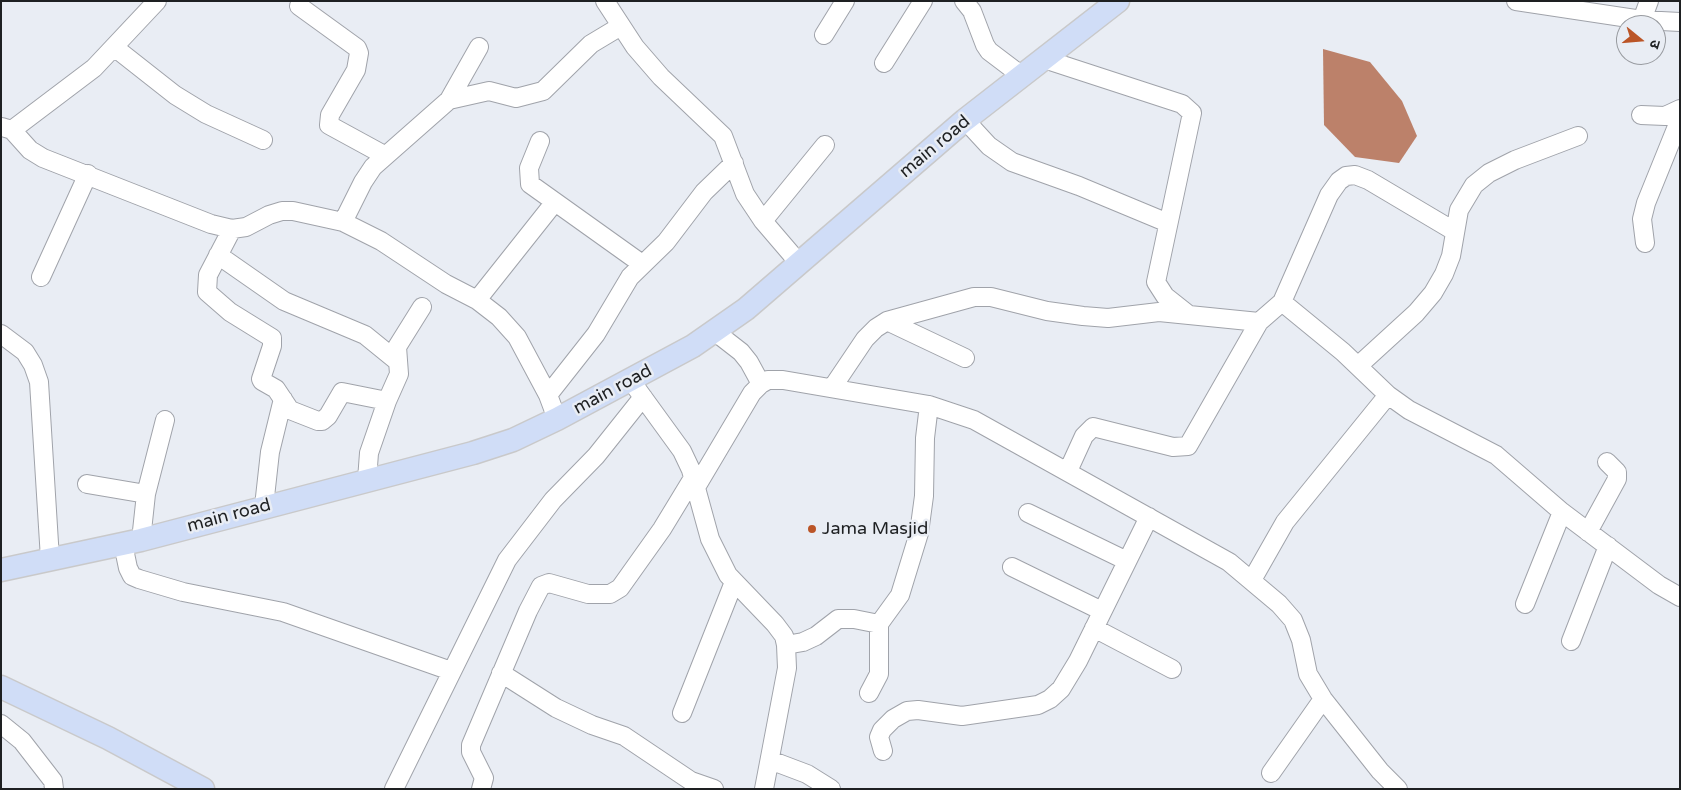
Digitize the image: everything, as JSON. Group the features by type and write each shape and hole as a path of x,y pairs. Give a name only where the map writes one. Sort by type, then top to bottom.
{"main road":[{"name":"main road","path":"1,570 132,542 473,453 513,440 557,419 637,389 746,309 965,120 1118,1"},
{"path":"1,687 108,738 202,789"}],"street":[{"path":"157,1 94,68 7,128 30,150 43,158 88,174 211,224 232,229 246,228 269,215 282,211 293,211 343,222 381,241 446,284 477,300 499,317 517,337 548,395 557,419"},
{"path":"605,1 635,47 661,77 723,136 745,194 764,221 799,263"},
{"path":"824,35 845,1"},
{"path":"884,63 923,1"},
{"path":"1516,1 1561,5 1616,15"},
{"path":"1644,15 1649,1"},
{"path":"966,2 989,51 1022,76"},
{"path":"299,6 357,48 359,54 356,70 330,115 329,125 384,155"},
{"path":"1666,21 1680,22"},
{"path":"450,100 489,91 516,98 543,91 591,44 621,26"},
{"path":"114,47 206,114 263,140"},
{"path":"343,222 363,182 384,155 450,100 479,47"},
{"path":"1044,60 1182,104 1192,112 1156,272 1156,282 1165,296 1190,315"},
{"path":"1641,114 1665,116 1680,108"},
{"path":"1644,243 1642,219 1646,202 1680,119"},
{"path":"965,120 989,146 1012,162 1079,186 1168,223"},
{"path":"1358,366 1416,313 1433,293 1451,256 1454,231 1464,197 1474,185 1489,172 1578,136"},
{"path":"540,141 528,168 530,184 554,203 642,264"},
{"path":"764,221 825,145"},
{"path":"548,395 596,334 630,278 666,242 704,192 734,163"},
{"path":"41,278 88,174"},
{"path":"1068,471 1084,436 1093,427 1173,447 1188,446 1259,322 1282,302 1329,195 1338,181 1346,176 1355,175 1368,180 1454,231"},
{"path":"477,300 554,203"},
{"path":"232,229 208,275 207,292 230,312 272,338 272,346 261,379 276,389 290,410 318,421 322,421 328,416 342,392 387,401"},
{"path":"218,255 284,301 365,335 397,361"},
{"path":"832,388 865,339 876,328 887,322 974,297 991,297 1047,312 1083,316 1108,318 1159,312 1259,322"},
{"path":"1282,302 1358,366 1388,395 1409,410 1496,455 1562,512 1659,585 1680,597"},
{"path":"367,480 369,453 387,401 399,374 397,347 422,307"},
{"path":"887,322 965,358"},
{"path":"714,331 741,352 761,384"},
{"path":"1,334 25,352 33,365 39,382 50,559"},
{"path":"481,789 484,778 471,752 471,745 501,673 541,586 549,583 588,594 610,594 620,588 694,484 752,393 768,380 784,380 929,405 974,420 1229,562 1279,604 1293,620 1301,640 1308,674 1323,699 1380,772 1398,789"},
{"path":"394,789 507,560 553,500 596,456 637,389 682,452 694,484 710,540 728,575 784,636 787,668 764,789"},
{"path":"1252,580 1285,522 1388,395"},
{"path":"264,506 270,452 283,399"},
{"path":"869,693 879,674 879,624 900,595 919,533 924,496 925,438 929,405"},
{"path":"165,420 132,542 128,568 132,576 183,592 283,612 451,671"},
{"path":"1588,532 1617,479 1617,472 1607,462"},
{"path":"87,484 146,494"},
{"path":"1525,604 1562,512"},
{"path":"1028,513 1127,561"},
{"path":"883,751 880,737 882,730 893,719 907,711 918,710 962,716 1038,705 1050,699 1065,682 1149,516"},
{"path":"1571,640 1608,546"},
{"path":"1012,567 1102,611"},
{"path":"682,713 734,582"},
{"path":"786,645 803,642 816,636 838,619 854,619 879,624"},
{"path":"1094,628 1172,668"},
{"path":"501,673 556,708 592,725 624,736 691,781 714,789"},
{"path":"1271,773 1323,699"},
{"path":"1,724 22,741 58,786"},
{"path":"770,760 807,774 831,789"}],"shaded area":[{"path":"1323,49 1370,62 1402,101 1417,136 1399,163 1355,157 1324,125"}],"place":[{"name":"Jama Masjid","path":"812,529"}]}
